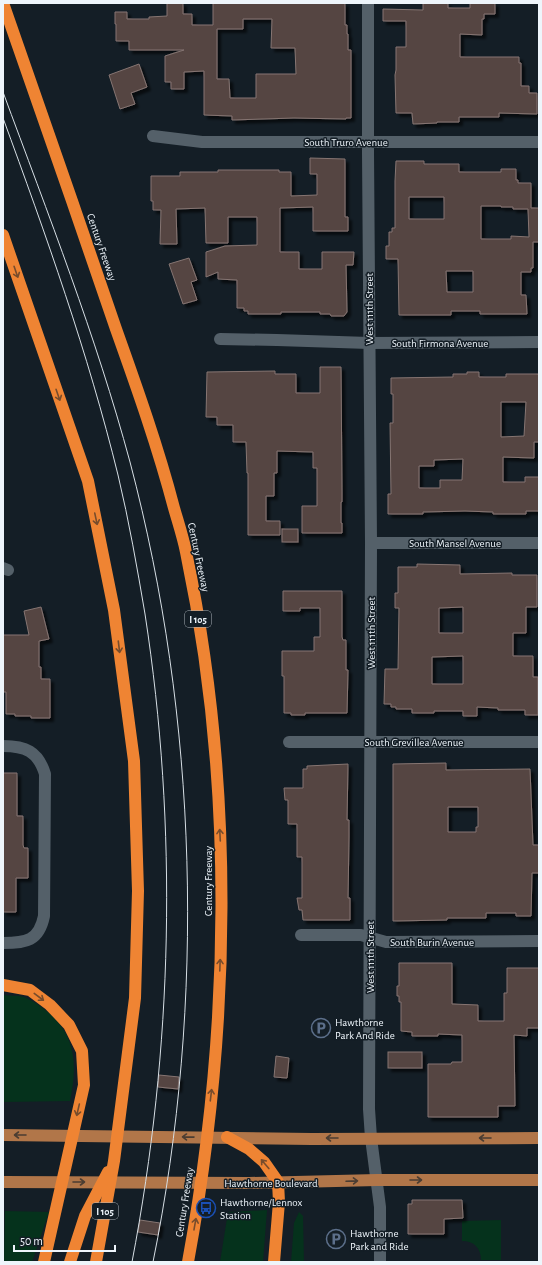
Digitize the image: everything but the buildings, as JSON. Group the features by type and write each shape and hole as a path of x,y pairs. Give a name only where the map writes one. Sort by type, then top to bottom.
{"highway":[{"name":"Century Freeway","path":"3,3 160,457 186,550 205,658 216,758 222,892 219,985 213,1081 199,1203 188,1262"},
{"name":"I 105","path":"3,235 88,481 114,610 134,761 138,891 136,998 114,1161 96,1262"},
{"path":"3,985 30,990 50,1005 69,1025 82,1051 84,1085 44,1262"},
{"path":"227,1137 250,1143 278,1182 279,1202 274,1262"},
{"path":"70,1262 85,1216 114,1161"}],"main road":[{"path":"3,1135 227,1137"},
{"path":"250,1143 371,1138 539,1138"},
{"name":"Hawthorne Boulevard","path":"3,1182 249,1183 377,1180 539,1180"}],"street":[{"name":"West 111th Street","path":"368,3 371,543 371,937 369,1109 371,1138 380,1207 380,1262"},
{"name":"South Truro Avenue","path":"153,136 202,142 539,142"},
{"name":"South Firmona Avenue","path":"220,339 369,343 539,342"},
{"name":"South Mansel Avenue","path":"371,543 539,543"},
{"name":"South Grevillea Avenue","path":"289,742 539,742"},
{"path":"3,746 26,748 35,755 42,764 45,774 44,916 42,927 36,936 27,941 3,943"},
{"name":"South Burin Avenue","path":"302,935 361,935 386,942 539,941"}],"green space":[{"path":"3,995 22,996 35,1003 50,1014 66,1033 73,1054 74,1065 74,1077 70,1101 3,1102"},
{"path":"267,1210 263,1262 220,1262 228,1212"},
{"path":"5,1211 49,1212 32,1262 4,1262"},
{"path":"299,1212 303,1216 304,1262 291,1262 294,1223"},
{"path":"501,1220 501,1260 481,1260 480,1252 476,1246 470,1242 462,1241 462,1221"}],"tram line":[{"path":"3,92 71,276 117,415 130,462 153,559 170,659 181,759 187,860 187,962 181,1063 170,1163 153,1262"},
{"path":"3,118 35,206 80,339 106,429 133,544 145,614 156,695 163,775 166,857 166,938 163,1019 156,1101 146,1181 132,1262"}],"place":[{"name":"Hawthorne Park And Ride","path":"321,1028"},
{"name":"Hawthorne/Lennox Station","path":"206,1208"},
{"name":"Hawthorne Park and Ride","path":"336,1239"}]}
